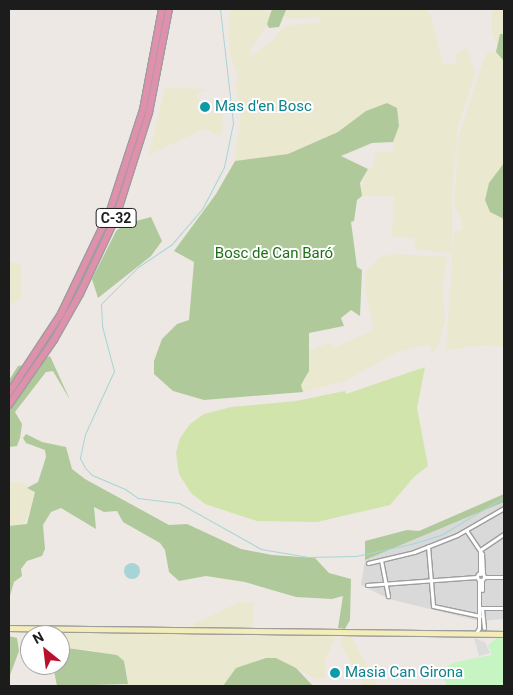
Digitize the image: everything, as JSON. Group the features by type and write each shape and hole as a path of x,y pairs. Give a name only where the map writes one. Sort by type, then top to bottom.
{"highway":[{"name":"C-32","path":"9,393 61,314 109,214 143,110 162,9"},
{"name":"C-32","path":"9,405 54,340 76,302 116,217 149,113 169,9"}],"street":[{"path":"368,563 428,546 466,530 504,508"},
{"path":"466,530 480,550 481,608 479,628 476,633"},
{"path":"480,550 504,534"},
{"path":"428,546 433,606 480,616"},
{"path":"381,560 388,596"},
{"path":"367,585 431,578 504,577"},
{"path":"481,608 504,608"},
{"path":"481,608 484,628 488,633"},
{"path":"9,628 504,634"},
{"path":"479,628 484,628"}],"shaded area":[{"path":"230,9 262,9 270,13 270,20 250,50 251,57 272,41 283,27 320,22 319,17 287,19 284,15 286,9 426,9 431,16 443,65 457,63 455,54 467,48 475,74 458,127 452,192 452,253 416,250 414,238 392,237 394,196 362,196 360,191 368,169 374,167 375,153 394,151 393,142 399,126 397,108 387,103 366,111 338,132 288,154 235,161 241,112 236,86 238,74 232,63 229,44"},
{"path":"492,9 504,9 504,34 500,34 497,45 492,34"},
{"path":"496,52 504,61 504,163 498,169 490,212 504,219 504,261 499,276 504,284 504,347 485,345 446,350 454,231 462,230 462,222 454,206 459,135 482,64 487,53"},
{"path":"165,88 207,89 197,95 200,110 213,114 216,102 223,107 222,136 203,129 149,155"},
{"path":"393,254 448,257 442,285 445,321 439,344 432,353 430,345 399,351 345,381 303,392 301,385 307,378 309,351 328,343 334,348 371,331 373,325 365,289 365,274 378,258"},
{"path":"13,262 21,266 21,298 13,304 9,300 9,263"},
{"path":"9,482 20,482 35,492 24,526 9,526"},
{"path":"504,502 504,619 479,621 389,599 361,585 365,560"},
{"path":"240,602 254,603 252,628 194,627 194,624"},
{"path":"70,634 336,635 325,661 325,678 316,679 276,658 266,658 236,668 223,686 126,686 128,677 124,661 91,650 70,648"},
{"path":"347,635 351,636 377,686 358,686 363,684 340,643 341,638"},
{"path":"474,638 485,642 490,653 479,656"}],"green space":[{"path":"272,9 286,10 279,27 269,28 267,24"},
{"path":"500,34 504,34 504,61 496,52"},
{"name":"Bosc de Can Baró","path":"387,103 397,108 399,126 393,142 372,143 341,156 368,169 360,183 362,196 357,200 354,221 351,222 357,267 362,270 360,316 351,310 341,318 344,326 309,333 309,371 301,385 303,392 204,400 173,391 154,374 154,361 162,339 177,324 189,320 194,262 174,251 216,194 235,161 288,154 338,132 366,111"},
{"path":"504,163 504,219 490,212 485,200 489,183"},
{"path":"151,217 162,241 151,256 98,298 92,279 116,231 125,224"},
{"path":"50,356 70,400 53,371 46,372 15,412 22,424 20,438 17,446 9,447 9,380 18,366 36,363"},
{"path":"425,367 417,408 428,466 414,477 390,505 317,522 257,521 205,504 191,493 179,474 176,453 180,438 190,424 204,414 231,407 296,401 345,391 346,394"},
{"path":"26,434 42,442 66,447 72,469 85,479 169,525 187,524 241,549 272,555 315,558 329,573 351,579 350,620 345,629 338,628 343,596 332,599 296,597 245,582 206,576 179,581 169,572 165,550 160,543 123,522 117,511 104,512 94,507 96,529 61,508 51,512 43,525 45,549 42,556 27,561 21,569 22,576 14,582 9,599 9,526 27,524 35,492 27,488 38,482 46,457 45,450 26,443 23,438"},
{"path":"504,494 504,502 365,560 365,541 407,530 419,531"},
{"path":"9,636 17,638 19,651 9,678"},
{"path":"497,638 504,638 504,686 447,686 440,670 456,662 492,655 488,645"},
{"path":"70,648 117,655 124,661 128,684 57,686 55,675 70,675"},
{"path":"266,658 276,658 296,668 313,686 223,686 236,668"}],"water":[{"path":"132,563 138,565 140,571 138,577 132,579 126,577 124,571 126,565"}],"waterway":[{"path":"220,9 233,123 224,167 202,209 172,244 138,267 101,304 102,326 114,371 85,434 80,458 85,468 92,475 125,489 138,498 179,503 261,549 308,557 356,556 411,544 441,535 504,497"}],"place":[{"name":"Mas d'en Bosc","path":"205,107"},
{"name":"Masia Can Girona","path":"335,673"}]}
